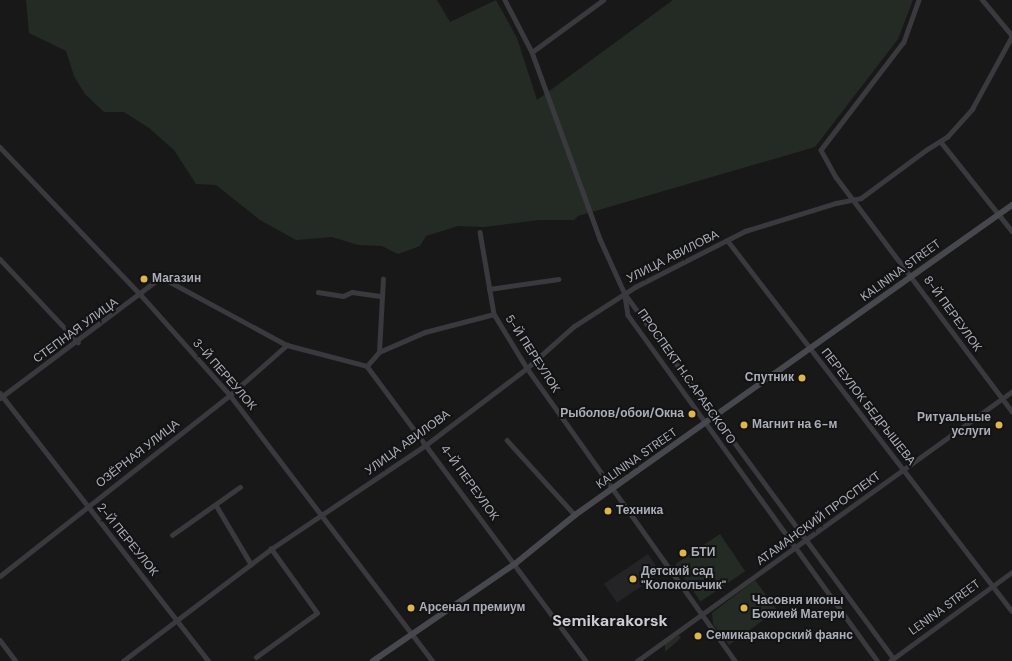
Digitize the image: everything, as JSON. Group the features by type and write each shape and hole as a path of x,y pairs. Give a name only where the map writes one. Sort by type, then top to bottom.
{"main road":[{"name":"KALININA STREET","path":"373,661 411,633 516,563 574,516 810,350 1012,205"}],"street":[{"path":"505,0 532,52 589,210 624,294"},
{"path":"532,52 603,0"},
{"name":"8-Й ПЕРЕУЛОК","path":"919,0 904,42 821,150 854,202 1012,411"},
{"path":"982,0 1011,40"},
{"name":"УЛИЦА АВИЛОВА","path":"123,661 271,549 323,516 427,444 527,368 574,327 624,294 647,280 728,241 745,231 770,222 836,203 854,202 866,196 926,150 941,142 960,126 972,109 1011,40"},
{"path":"941,142 1012,231"},
{"name":"3-Й ПЕРЕУЛОК","path":"0,147 141,295 230,394 432,661"},
{"name":"5-Й ПЕРЕУЛОК","path":"480,232 494,314 527,368 612,490 735,661"},
{"name":"ПЕРЕУЛОК БЕДРЫШЕВА","path":"728,241 810,350 905,470 1012,611"},
{"path":"0,259 78,342"},
{"name":"СТЕПНАЯ УЛИЦА","path":"1,396 78,342 141,295 161,278 287,345"},
{"path":"379,352 383,279"},
{"path":"489,288 558,279"},
{"path":"318,292 344,296 352,292 382,296"},
{"name":"ПРОСПЕКТ Н.С.АРАБСКОГО","path":"624,294 716,416 892,660"},
{"name":"ПРОСПЕКТ Н.С.АРАБСКОГО","path":"624,294 628,315 878,661"},
{"path":"287,345 367,366 379,352 425,332 494,314"},
{"name":"ОЗЁРНАЯ УЛИЦА","path":"0,576 230,394 287,345"},
{"name":"4-Й ПЕРЕУЛОК","path":"367,366 516,563 586,661"},
{"name":"АТАМАНСКИЙ ПРОСПЕКТ","path":"637,661 1012,392"},
{"name":"2-Й ПЕРЕУЛОК","path":"1,396 178,619 209,661"},
{"path":"507,440 574,516"},
{"path":"172,535 240,487"},
{"path":"216,505 251,564"},
{"path":"256,657 317,613 271,549"},
{"name":"LENINA STREET","path":"892,660 1012,572"},
{"path":"0,640 16,661"}],"shaded area":[{"path":"26,0 437,0 450,22 496,0 517,38 537,100 673,0 913,0 898,39 815,147 578,216 574,220 539,220 484,227 458,226 426,236 420,246 398,254 382,246 358,245 332,237 296,240 260,220 216,185 196,184 174,150 149,128 124,112 104,112 85,94 74,76 66,51 29,33"},
{"path":"720,534 745,571 700,602 675,564"},
{"name":"Детский сад \"Колокольчик\"","path":"648,554 661,573 617,603 604,584"},
{"path":"755,580 777,610 729,645 713,624 712,613"},
{"path":"679,635 681,638 665,652 665,644"}],"place":[{"name":"Магазин","path":"144,279"},
{"name":"Спутник","path":"802,378"},
{"name":"Рыболов/обои/Окна","path":"692,414"},
{"name":"Магнит на 6-м","path":"744,425"},
{"name":"Ритуальные услуги","path":"999,425"},
{"name":"Техника","path":"608,511"},
{"name":"БТИ","path":"683,553"},
{"name":"Детский сад \"Колокольчик\"","path":"633,579"},
{"name":"Арсенал премиум","path":"411,608"},
{"name":"Часовня иконы Божией Матери","path":"744,608"},
{"name":"Семикаракорский фаянс","path":"698,636"}],"district":[{"name":"Semikarakorsk","path":"610,621"}]}
